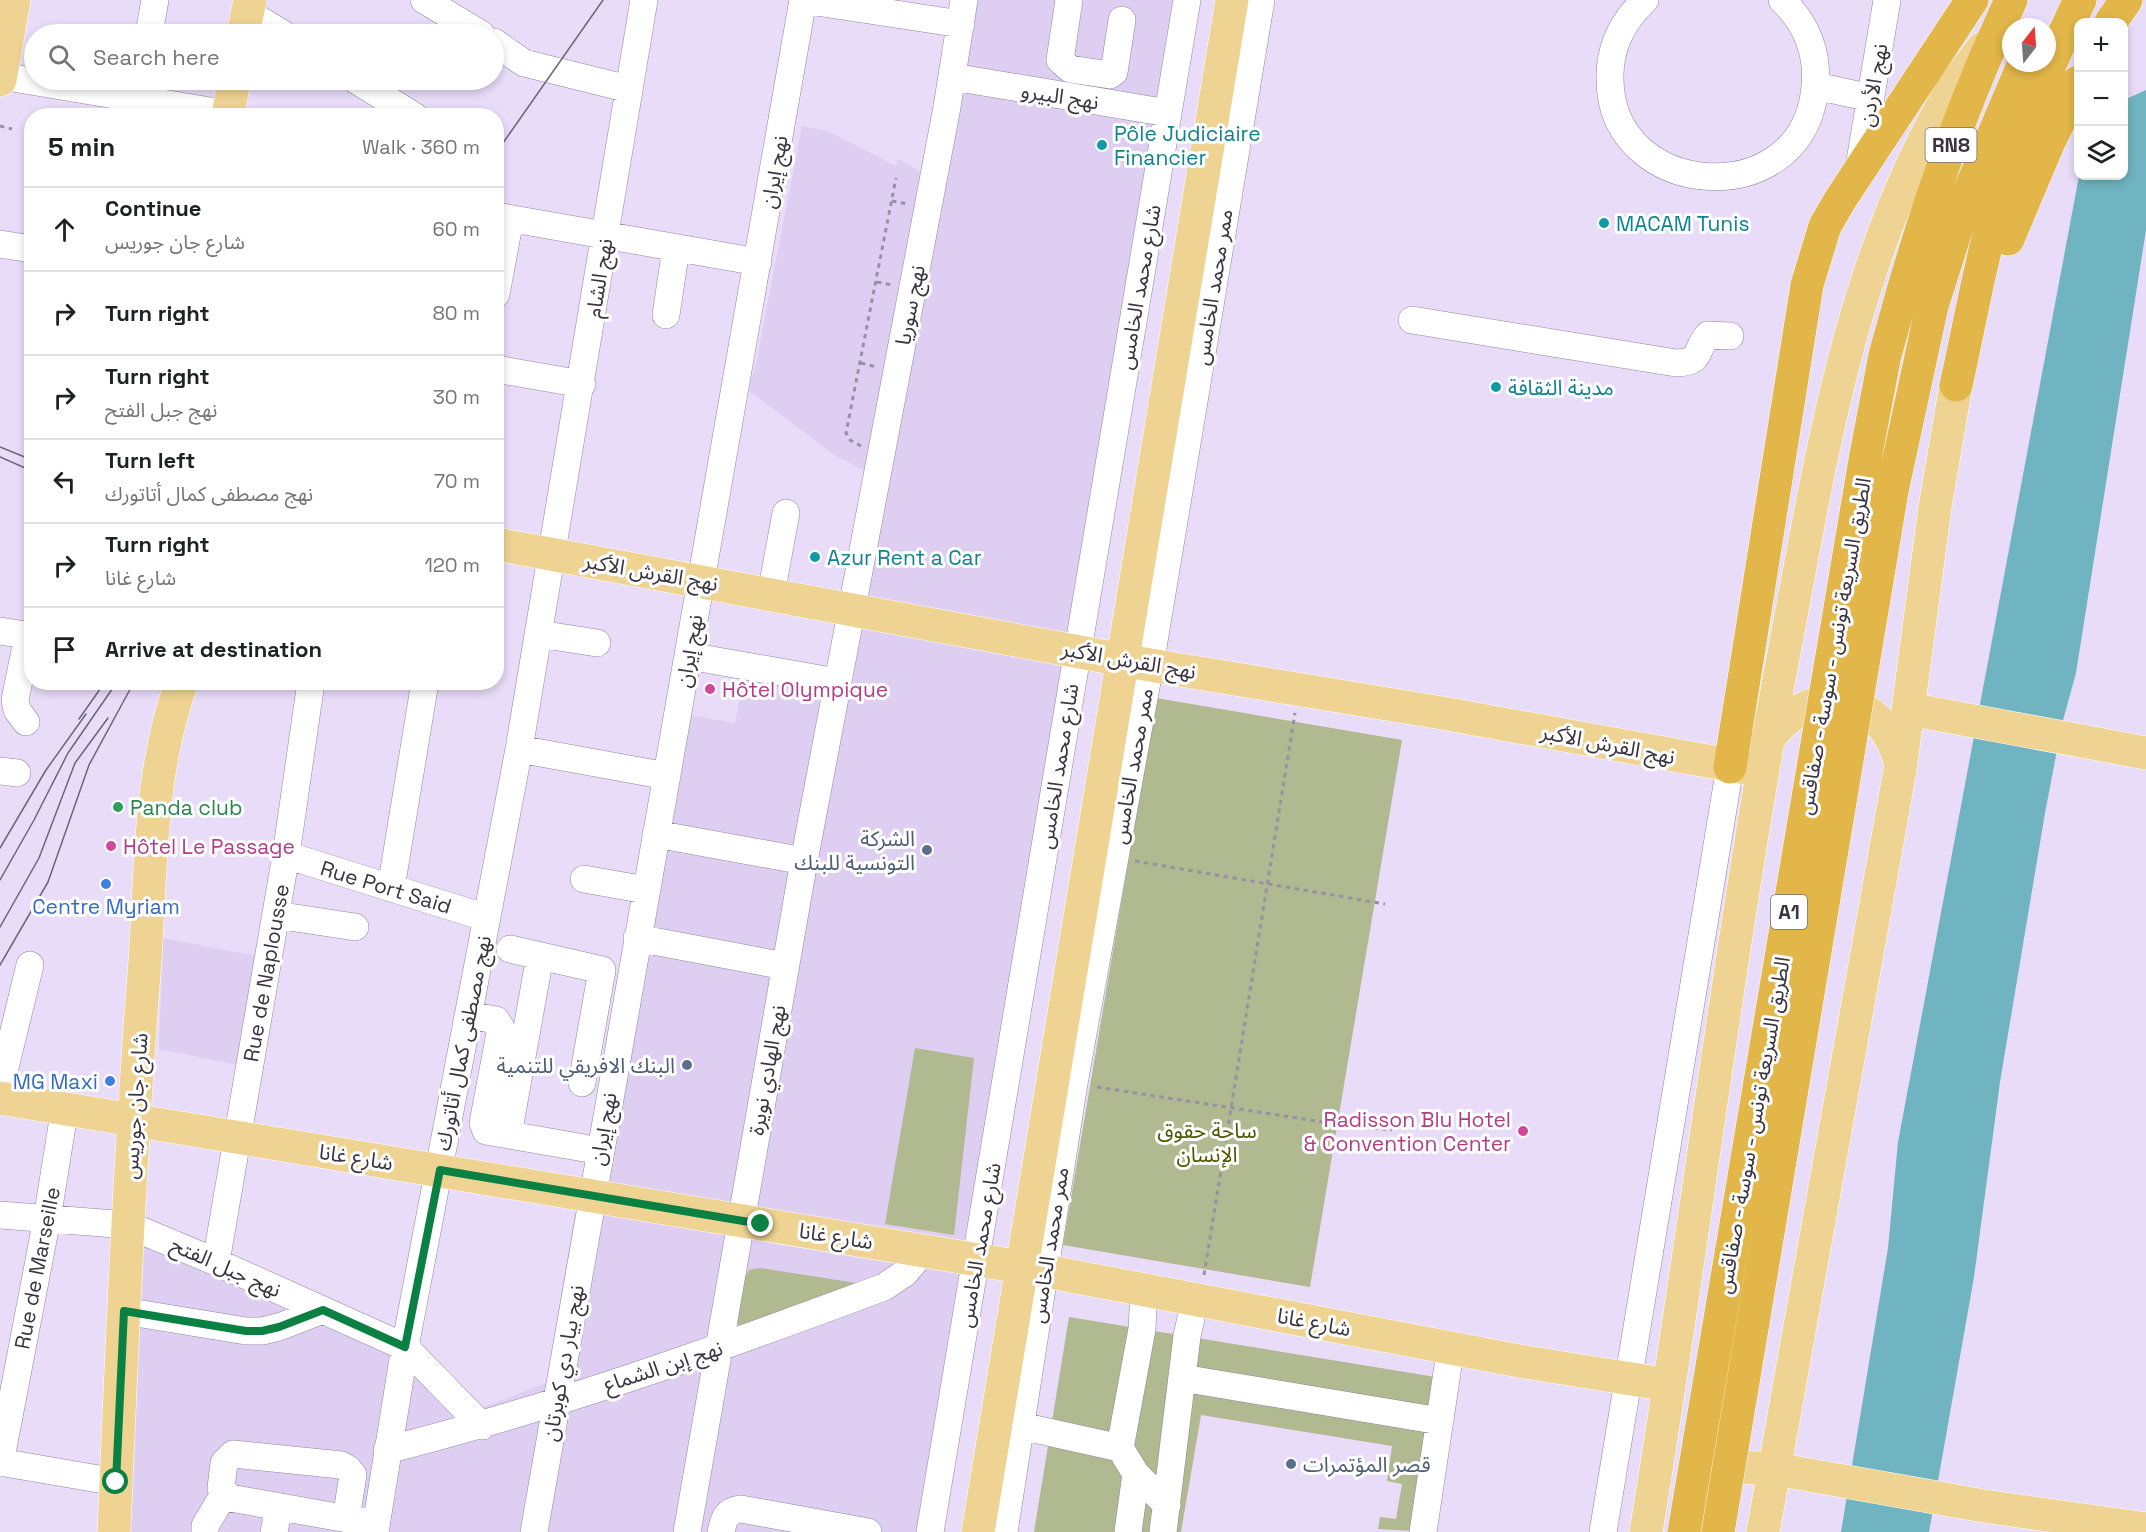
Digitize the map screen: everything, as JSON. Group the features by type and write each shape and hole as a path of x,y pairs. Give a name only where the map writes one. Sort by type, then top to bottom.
{"highway":[{"path":"1730,767 1807,285 1826,226 1858,170 1972,0"},
{"path":"2048,18 2057,0"},
{"path":"1956,385 1985,251 2004,184 2048,67 2080,0"},
{"path":"2115,18 2126,0"},
{"name":"RN8","path":"1902,294 1921,228 1959,123 2005,12"},
{"name":"RN8","path":"1932,306 1966,199 2020,72"},
{"path":"1956,385 1997,266 2027,191 2074,92"},
{"name":"الطريق السريعة تونس - سوسة - صفاقس","path":"1684,1532 1866,454 1885,355 1902,294"},
{"name":"الطريق السريعة تونس - سوسة - صفاقس","path":"1718,1532 1892,491 1932,306"}],"main road":[{"path":"0,78 4,32 14,0"},
{"name":"شارع محمد الخامس","path":"1113,658 1212,0"},
{"name":"شارع محمد الخامس","path":"959,1532 1012,1266 1113,658 1232,0"},
{"path":"1646,1532 1762,771 1844,355 1867,281 1891,219 1931,129 1949,95 2005,12"},
{"path":"229,108 232,90"},
{"path":"1763,1532 1909,708 1935,507 1956,385"},
{"name":"نهج القرش الأكبر","path":"504,546 1113,658 1762,771"},
{"name":"شارع جان جوريس","path":"114,1532 133,1119 162,758 180,690"},
{"path":"1768,739 1792,712 1802,707 1820,701 1844,702 1858,706 1873,717 1893,740 1900,761"},
{"path":"1909,708 2146,753"},
{"name":"شارع غانا","path":"0,1098 924,1250 1452,1346 1525,1362 1670,1384"},
{"name":"شارع محمد الخامس","path":"978,1532 1012,1266"},
{"path":"1662,1435 1707,1459 1741,1467 1775,1469 1984,1506 2146,1529"}],"street":[{"path":"151,24 155,0"},
{"path":"424,0 464,24"},
{"name":"نهج الشام","path":"552,555 644,0"},
{"path":"803,0 962,12"},
{"name":"نهج إيران","path":"592,1195 689,656 803,0"},
{"path":"1069,0 1060,60 1070,69 1110,75 1114,72 1122,20"},
{"name":"شارع محمد الخامس","path":"1113,658 1168,113 1187,0"},
{"name":"ممر محمد الخامس","path":"1004,1532 1021,1426 1012,1266 1074,1083 1116,858 1113,658 1261,0"},
{"path":"1645,0 1630,15 1616,38 1610,64 1610,91 1617,117 1632,141 1652,159 1668,168 1703,177 1759,170 1784,153 1802,129 1816,86 1815,56 1811,41 1798,18 1782,0"},
{"name":"نهج الأردن","path":"1858,170 1887,0"},
{"name":"نهج سوريا","path":"852,609 953,77 962,12"},
{"path":"246,16 262,24"},
{"path":"504,49 524,63 629,89"},
{"name":"نهج البيرو","path":"953,77 1168,113"},
{"path":"0,78 24,82"},
{"path":"1816,86 1870,98"},
{"path":"77,90 187,108"},
{"path":"372,90 401,108"},
{"path":"504,217 758,262"},
{"path":"0,244 24,248"},
{"path":"666,315 676,248"},
{"path":"1412,320 1676,363 1686,363 1697,357 1708,335 1730,336"},
{"path":"504,370 582,384"},
{"path":"771,594 786,513"},
{"name":"نهج مصطفى كمال أتاتورك","path":"376,1528 405,1347 519,749 552,555"},
{"name":"نهج الهادي نويرة","path":"687,1532 785,966 852,609"},
{"path":"0,631 24,635"},
{"path":"538,634 597,643"},
{"path":"24,651 9,688 15,705 26,722"},
{"path":"689,656 837,682"},
{"name":"Rue de Naplousse","path":"216,1262 286,855 310,690"},
{"path":"391,888 424,690"},
{"path":"519,749 667,776"},
{"path":"1603,1532 1730,767"},
{"path":"656,834 804,861"},
{"name":"Rue Port Said","path":"286,855 487,918"},
{"path":"584,879 646,890"},
{"path":"276,915 355,927"},
{"path":"637,938 785,966"},
{"path":"510,949 602,970 582,1083"},
{"path":"508,1135 540,956"},
{"path":"0,1088 30,965"},
{"path":"468,1015 492,1019 501,1028 483,1123 489,1132 584,1148"},
{"name":"Rue de Marseille","path":"0,1462 47,1219 65,1107"},
{"name":"نهج بيار دي كوبرتان","path":"534,1532 592,1195"},
{"name":"نهج جبل الفتح","path":"0,1215 128,1225 216,1262 405,1347 482,1426"},
{"name":"نهج إبن الشماع","path":"387,1450 482,1426 720,1348 884,1287 905,1273 924,1250"},
{"name":"شارع محمد الخامس","path":"930,1532 1012,1266"},
{"path":"1144,1291 1142,1329 1120,1448 1136,1474 1167,1505"},
{"path":"1162,1532 1182,1378 1195,1300"},
{"path":"124,1311 246,1331 262,1331 323,1310"},
{"path":"1422,1532 1452,1346"},
{"path":"1182,1378 1440,1421"},
{"path":"1021,1426 1120,1448"},
{"path":"346,1519 353,1475 341,1465 233,1454 224,1463 221,1488 224,1494 276,1519 346,1519 376,1528"},
{"path":"0,1462 116,1482"},
{"path":"1128,1532 1136,1474"},
{"path":"205,1532 205,1526 224,1494"},
{"path":"720,1532 725,1516 731,1510 741,1509 868,1532"}],"path":[{"path":"0,126 12,129"},
{"path":"880,458 850,440 846,434 896,178"},
{"path":"1195,1300 1206,1270 1266,883 1299,689"},
{"path":"1116,858 1385,904"},
{"path":"1074,1083 1392,1130"}],"shaded area":[{"path":"975,0 1178,0 920,1532 102,1532 116,1234 403,1359 459,1416 546,1383 575,1212 594,1215 683,714 735,723 746,665 845,682 885,475 859,468 833,454 744,387 754,373 802,126 828,131 896,166 898,159 925,174"},
{"path":"2146,90 2146,230 2076,673 2062,724 2045,813 2000,1082 1974,1277 1929,1532 1841,1532 1888,1248 1898,1142 2078,180 2128,180 2128,98"},
{"path":"163,938 257,956 238,1065 159,1049"}],"green space":[{"name":"ساحة حقوق الإنسان","path":"1156,698 1402,740 1310,1287 1063,1245"},
{"path":"915,1048 974,1058 954,1235 885,1224"},
{"path":"760,1268 863,1284 740,1329 737,1308 743,1283 749,1270"},
{"path":"1069,1317 1454,1380 1431,1532 1378,1529 1380,1517 1396,1519 1402,1484 1387,1481 1392,1446 1201,1415 1181,1532 1034,1532"}],"tram line":[{"path":"504,142 603,0"},
{"path":"0,447 24,457"},
{"path":"0,457 24,468"},
{"path":"79,719 99,690"},
{"path":"0,880 68,753 111,690"},
{"path":"0,965 48,882 89,765 130,690"},
{"path":"0,848 46,770 86,714"},
{"path":"0,927 39,858 75,763 108,718"}],"place":[{"name":"Pôle Judiciaire Financier","path":"1102,145"},
{"name":"MACAM Tunis","path":"1604,223"},
{"name":"مدينة الثقافة","path":"1496,387"},
{"name":"Azur Rent a Car","path":"815,557"},
{"name":"Hôtel Olympique","path":"710,689"},
{"name":"Panda club","path":"118,807"},
{"name":"Hôtel Le Passage","path":"111,846"},
{"name":"الشركة التونسية للبنك","path":"927,850"},
{"name":"Centre Myriam","path":"106,884"},
{"name":"البنك الافريقي للتنمية","path":"687,1065"},
{"name":"MG Maxi","path":"110,1081"},
{"name":"Radisson Blu Hotel & Convention Center","path":"1523,1131"},
{"name":"قصر المؤتمرات","path":"1291,1464"}],"route":[{"path":"116,1482 124,1311 246,1331 262,1331 323,1310 405,1347 440,1170 761,1224"}]}
